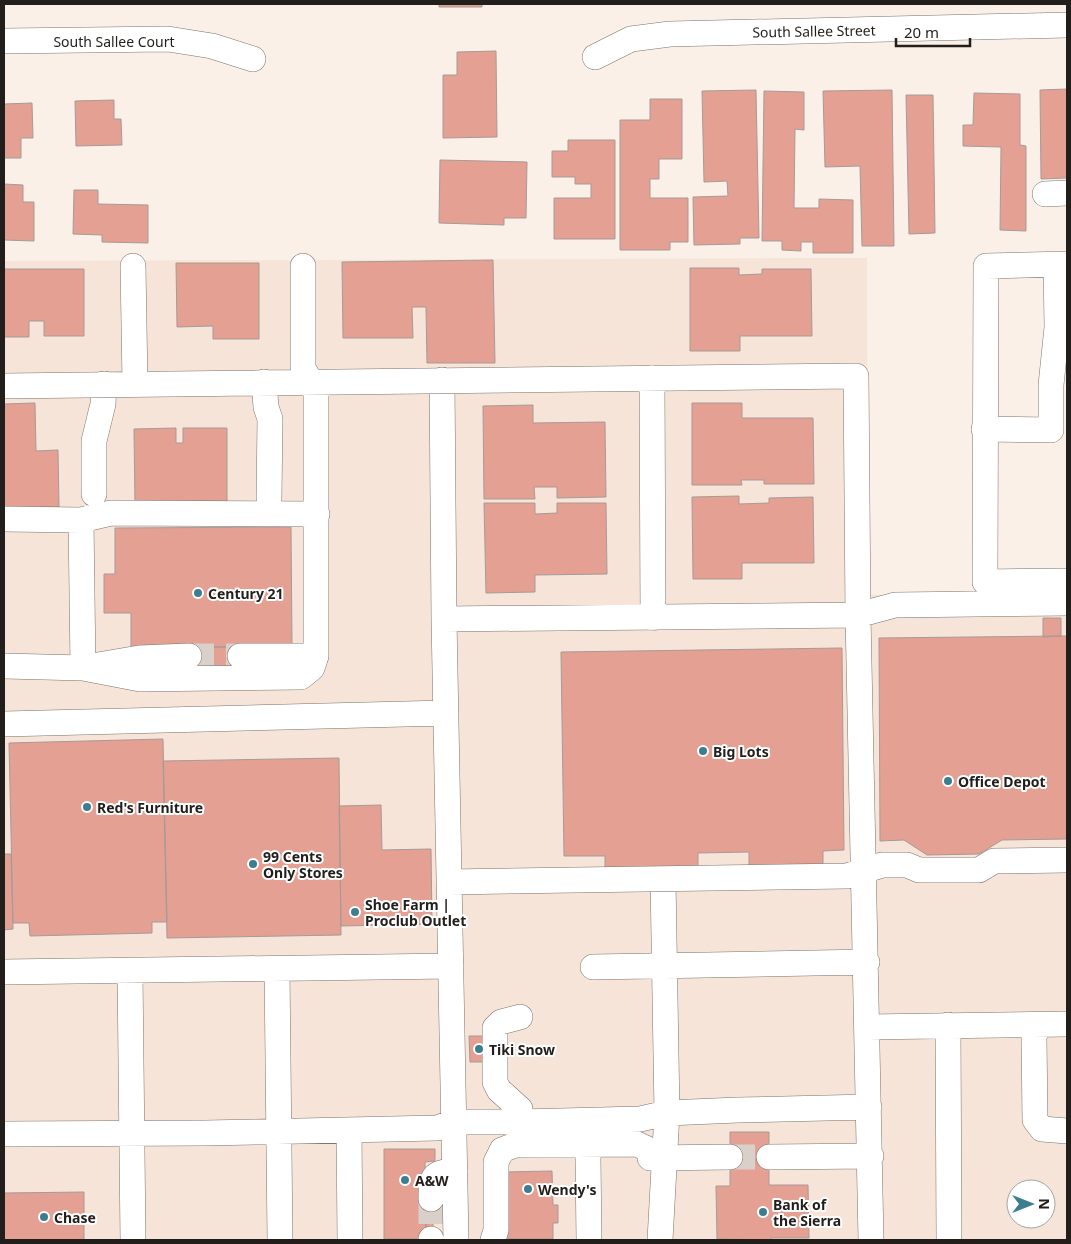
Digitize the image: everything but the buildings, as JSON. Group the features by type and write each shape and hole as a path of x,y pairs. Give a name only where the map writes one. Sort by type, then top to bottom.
{"street":[{"name":"South Sallee Street","path":"595,57 631,40 670,34 1067,25"},
{"name":"South Sallee Court","path":"4,41 168,39 212,46 252,59"},
{"path":"984,429 1051,430 1051,385 1062,264 986,266 984,429 985,582 1067,581"},
{"path":"133,266 134,384"},
{"path":"4,666 83,668 140,679 301,677 312,668 316,648 316,392 303,368 303,266"},
{"path":"4,386 856,376 858,615 867,962 871,1240"},
{"path":"652,378 652,618"},
{"path":"442,380 444,619 456,1240"},
{"path":"264,382 266,407 270,419 269,499"},
{"path":"94,494 94,441 103,404 104,384"},
{"path":"10,519 81,520 111,513 317,514"},
{"path":"81,520 83,668"},
{"path":"444,619 858,615 895,605 1067,603"},
{"path":"240,656 316,648"},
{"path":"83,668 139,658 189,656"},
{"path":"4,724 446,713"},
{"path":"449,882 847,876 882,865 907,865 919,870 979,870 994,861 1067,860"},
{"path":"660,1240 667,1113 663,879"},
{"path":"593,967 867,962"},
{"path":"4,972 130,972 451,966"},
{"path":"277,969 280,1240"},
{"path":"130,972 133,1240"},
{"path":"520,1017 501,1022 495,1028 496,1082 499,1090 520,1115"},
{"path":"868,1027 1067,1024"},
{"path":"948,1025 949,1240"},
{"path":"1038,1025 1034,1038 1035,1120 1042,1129 1067,1130"},
{"path":"4,1134 279,1132 437,1128 454,1122 520,1115 590,1141 640,1119 667,1113 869,1107"},
{"path":"349,1130 350,1240"},
{"path":"589,1240 590,1141"},
{"path":"493,1240 496,1230 496,1162 502,1150 515,1145 590,1141 638,1144 666,1158 730,1157"},
{"path":"769,1157 871,1156"},
{"path":"431,1199 431,1182 436,1174 442,1171 455,1171"}],"shaded area":[{"path":"867,258 868,595 1067,591 1067,1240 4,1240 4,261"}],"tunnel":[{"path":"189,656 240,656"},
{"path":"730,1157 769,1157"},
{"path":"431,1199 431,1239"}],"place":[{"name":"Century 21","path":"198,593"},
{"name":"Big Lots","path":"703,751"},
{"name":"Office Depot","path":"948,781"},
{"name":"Red's Furniture","path":"87,807"},
{"name":"99 Cents Only Stores","path":"253,864"},
{"name":"Shoe Farm | Proclub Outlet","path":"355,912"},
{"name":"Tiki Snow","path":"479,1049"},
{"name":"A&W","path":"405,1180"},
{"name":"Wendy's","path":"528,1189"},
{"name":"Bank of the Sierra","path":"763,1212"},
{"name":"Chase","path":"44,1217"}]}
